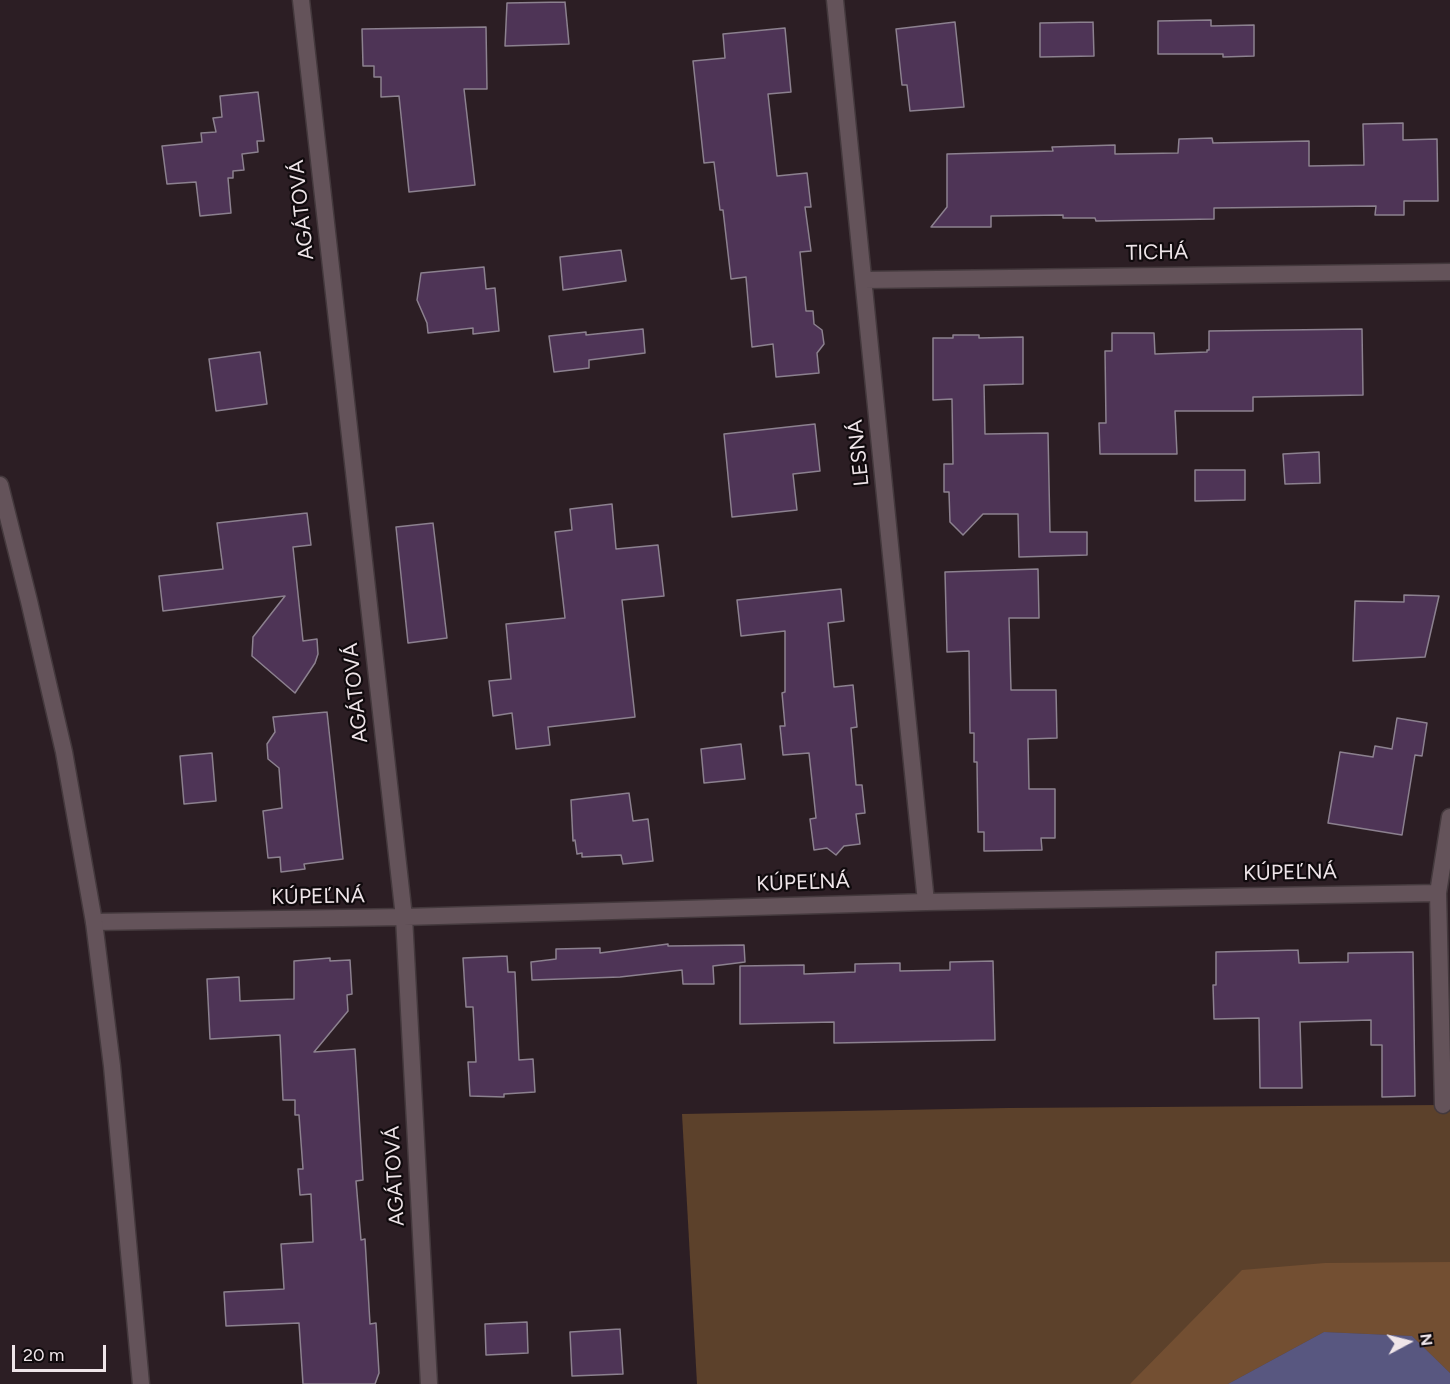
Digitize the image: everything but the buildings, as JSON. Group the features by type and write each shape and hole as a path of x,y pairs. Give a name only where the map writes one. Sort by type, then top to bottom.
{"street":[{"name":"AGÁTOVÁ","path":"301,0 404,917 429,1384"},
{"name":"LESNÁ","path":"835,0 926,902"},
{"name":"TICHÁ","path":"864,280 1450,272"},
{"path":"0,485 64,752 94,922 112,1066 141,1384"},
{"path":"1443,1105 1438,893 1450,817"},
{"name":"KÚPEĽNÁ","path":"94,922 404,917 926,902 1438,893"}],"shaded area":[{"path":"1443,1105 1450,1107 1450,1384 697,1384 682,1114 1008,1108"},
{"path":"1450,1262 1450,1373 1412,1336 1324,1332 1228,1384 1130,1384 1242,1270 1325,1263"}],"water":[{"path":"1324,1332 1412,1336 1450,1373 1450,1384 1228,1384"}]}
